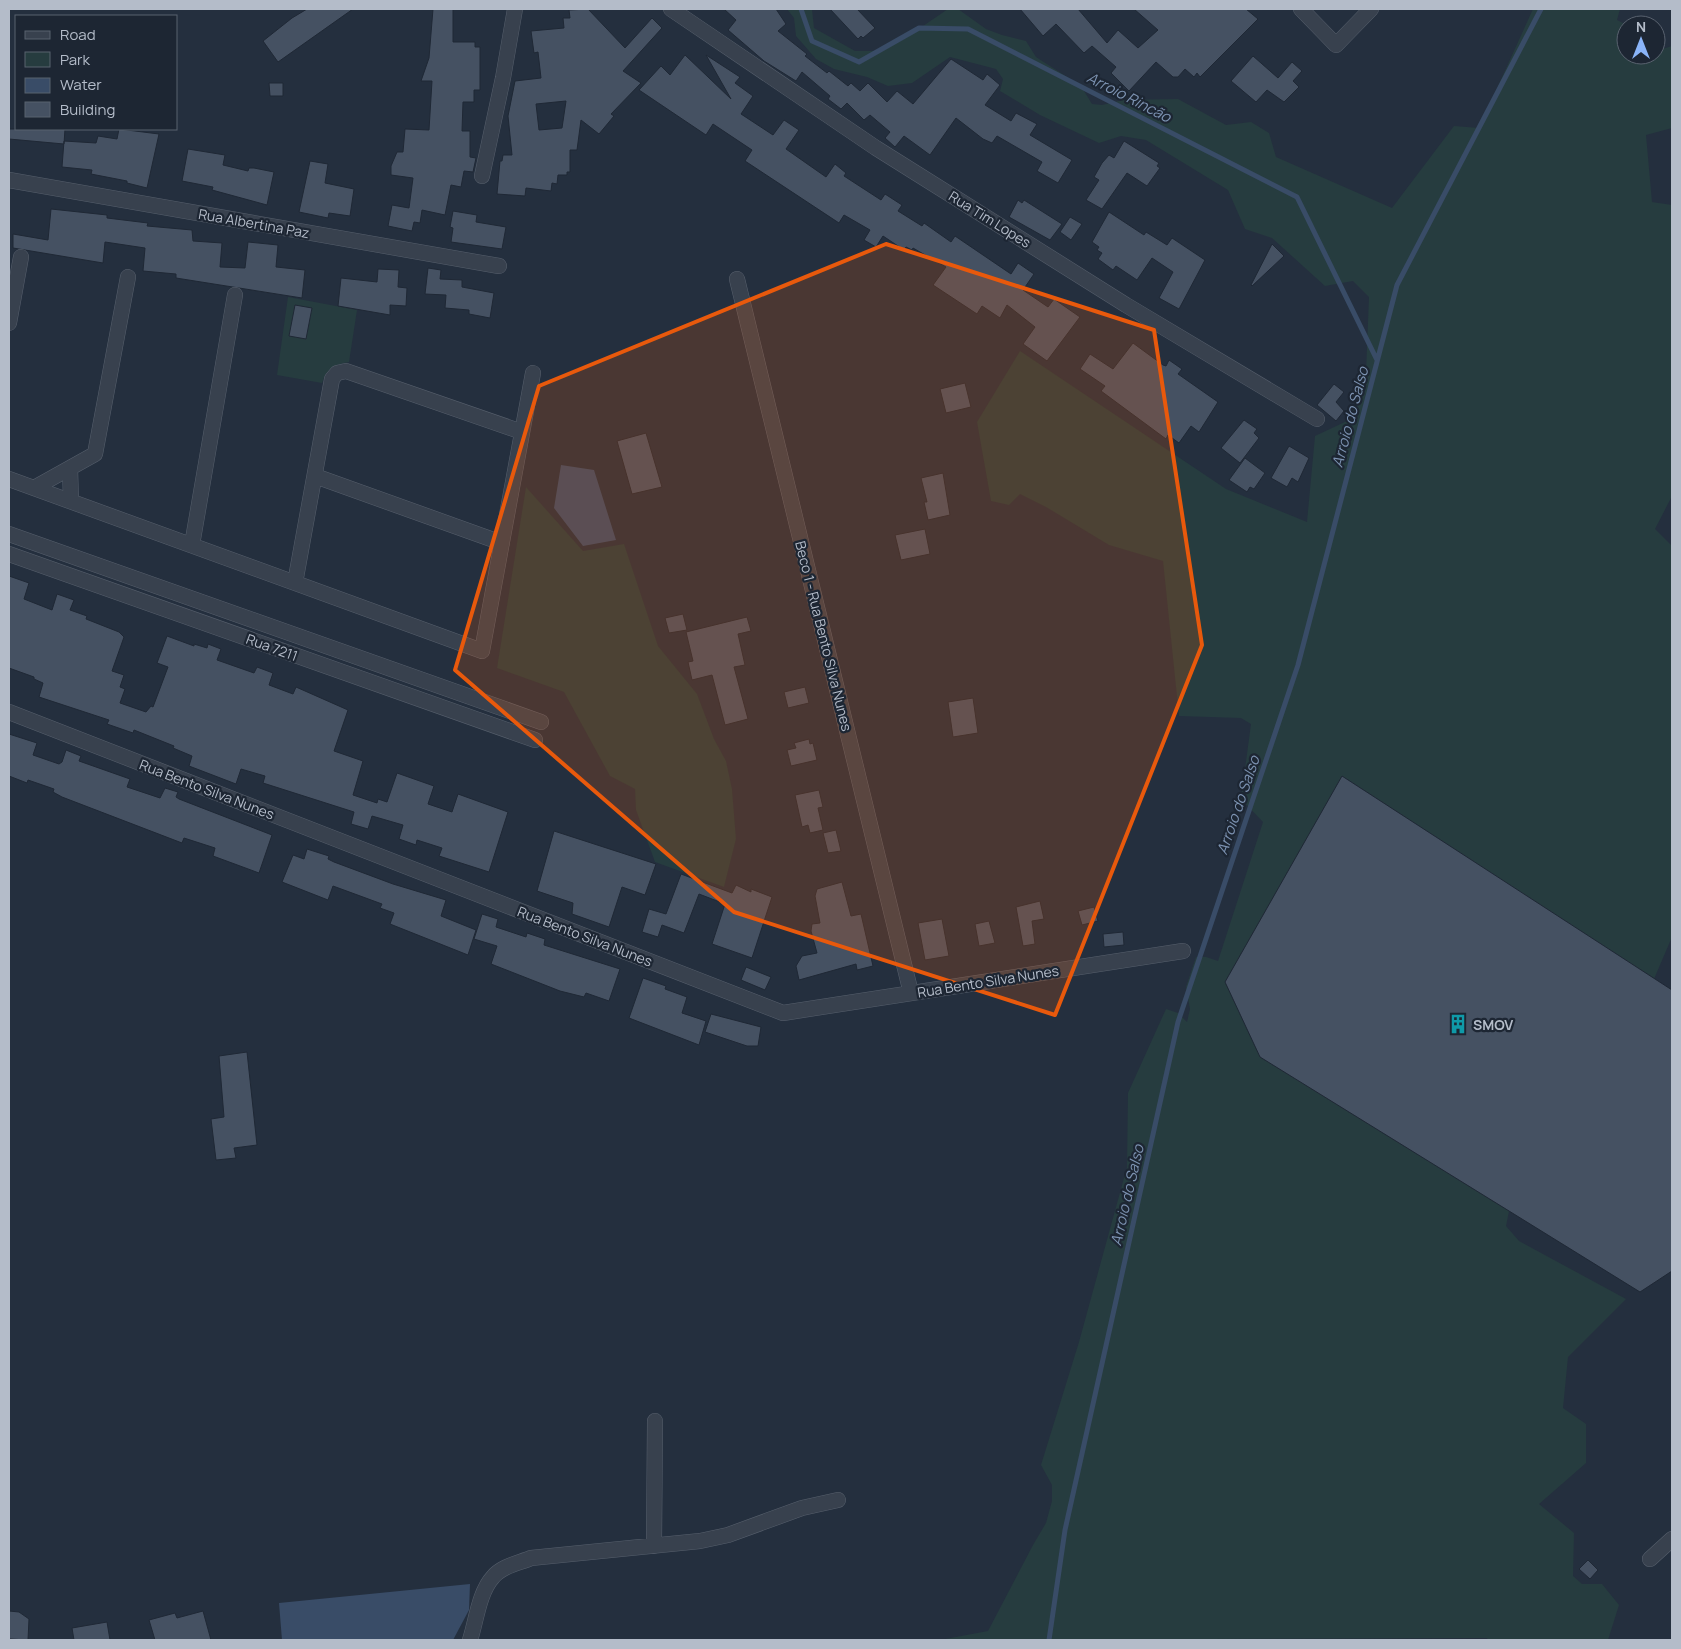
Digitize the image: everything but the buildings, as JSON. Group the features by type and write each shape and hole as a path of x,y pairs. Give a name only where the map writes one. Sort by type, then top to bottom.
{"street":[{"path":"482,176 504,78 515,9"},
{"name":"Rua Tim Lopes","path":"671,9 884,153 1126,305 1317,419"},
{"path":"1301,9 1336,45 1371,9"},
{"name":"Rua Albertina Paz","path":"9,180 499,266"},
{"path":"9,323 21,257"},
{"path":"34,488 95,454 128,277"},
{"name":"Beco 1 - Rua Bento Silva Nunes","path":"737,279 911,993"},
{"path":"192,545 235,296"},
{"path":"295,583 332,379 337,373 346,371 522,432"},
{"path":"9,479 482,651 533,373"},
{"path":"70,468 71,501"},
{"path":"315,476 502,543"},
{"path":"9,534 541,722"},
{"name":"Rua 7211","path":"9,554 535,740"},
{"name":"Rua Bento Silva Nunes","path":"9,712 783,1013 1183,951"},
{"path":"654,1546 655,1421"},
{"path":"470,1640 484,1593 492,1577 508,1566 532,1558 700,1541 728,1535 802,1508 838,1500"},
{"path":"1650,1559 1672,1539"}],"highlighted area":[{"path":"886,244 1154,330 1202,645 1055,1015 734,912 455,670 539,386"}],"green space":[{"path":"787,9 812,9 814,28 855,51 878,51 904,39 948,9 958,9 986,29 1026,41 1036,57 1081,86 1092,104 1102,105 1123,100 1178,99 1226,125 1251,122 1269,133 1276,157 1392,208 1454,126 1479,128 1533,9 1620,9 1618,15 1616,15 1616,65 1666,65 1666,48 1672,46 1672,128 1646,135 1652,202 1672,205 1672,496 1655,529 1672,546 1672,937 1654,979 1342,776 1225,982 1260,1057 1509,1211 1506,1226 1519,1241 1626,1299 1568,1357 1563,1408 1586,1424 1586,1463 1539,1504 1574,1533 1573,1576 1582,1584 1602,1584 1619,1605 1608,1640 1488,1640 1487,1638 940,1640 988,1631 1046,1523 1052,1501 1052,1485 1041,1465 1079,1342 1127,1167 1128,1093 1166,1009 1178,1013 1187,1022 1190,1009 1186,987 1196,957 1206,957 1218,961 1263,822 1241,799 1251,724 1241,718 1179,716 1163,561 1109,545 1046,507 1020,494 1009,505 991,501 977,422 1020,351 1226,489 1307,522 1315,436 1347,421 1366,373 1369,297 1353,281 1325,286 1272,238 1245,229 1228,190 1146,140 1121,136 1099,143 1040,115 1000,91 1003,79 996,69 950,57 912,83 888,86 867,77 834,69 816,59 796,36 794,18"},
{"path":"288,297 357,310 349,362 332,368 326,374 322,383 277,375"},
{"path":"526,487 583,551 624,544 658,646 697,694 714,739 726,761 732,789 736,839 724,887 655,862 636,810 635,789 610,776 564,692 497,668"}],"water":[{"path":"561,465 594,470 616,540 583,546 554,508"},
{"path":"470,1584 469,1610 453,1640 282,1640 279,1603"}],"waterway":[{"name":"Arroio Rincão","path":"801,9 812,41 859,62 919,28 968,29 1297,197 1377,360"},
{"name":"Arroio do Salso","path":"1049,1640 1065,1530 1178,1022 1298,665 1397,285 1541,9"}],"place":[{"name":"SMOV","path":"1458,1024"}]}
